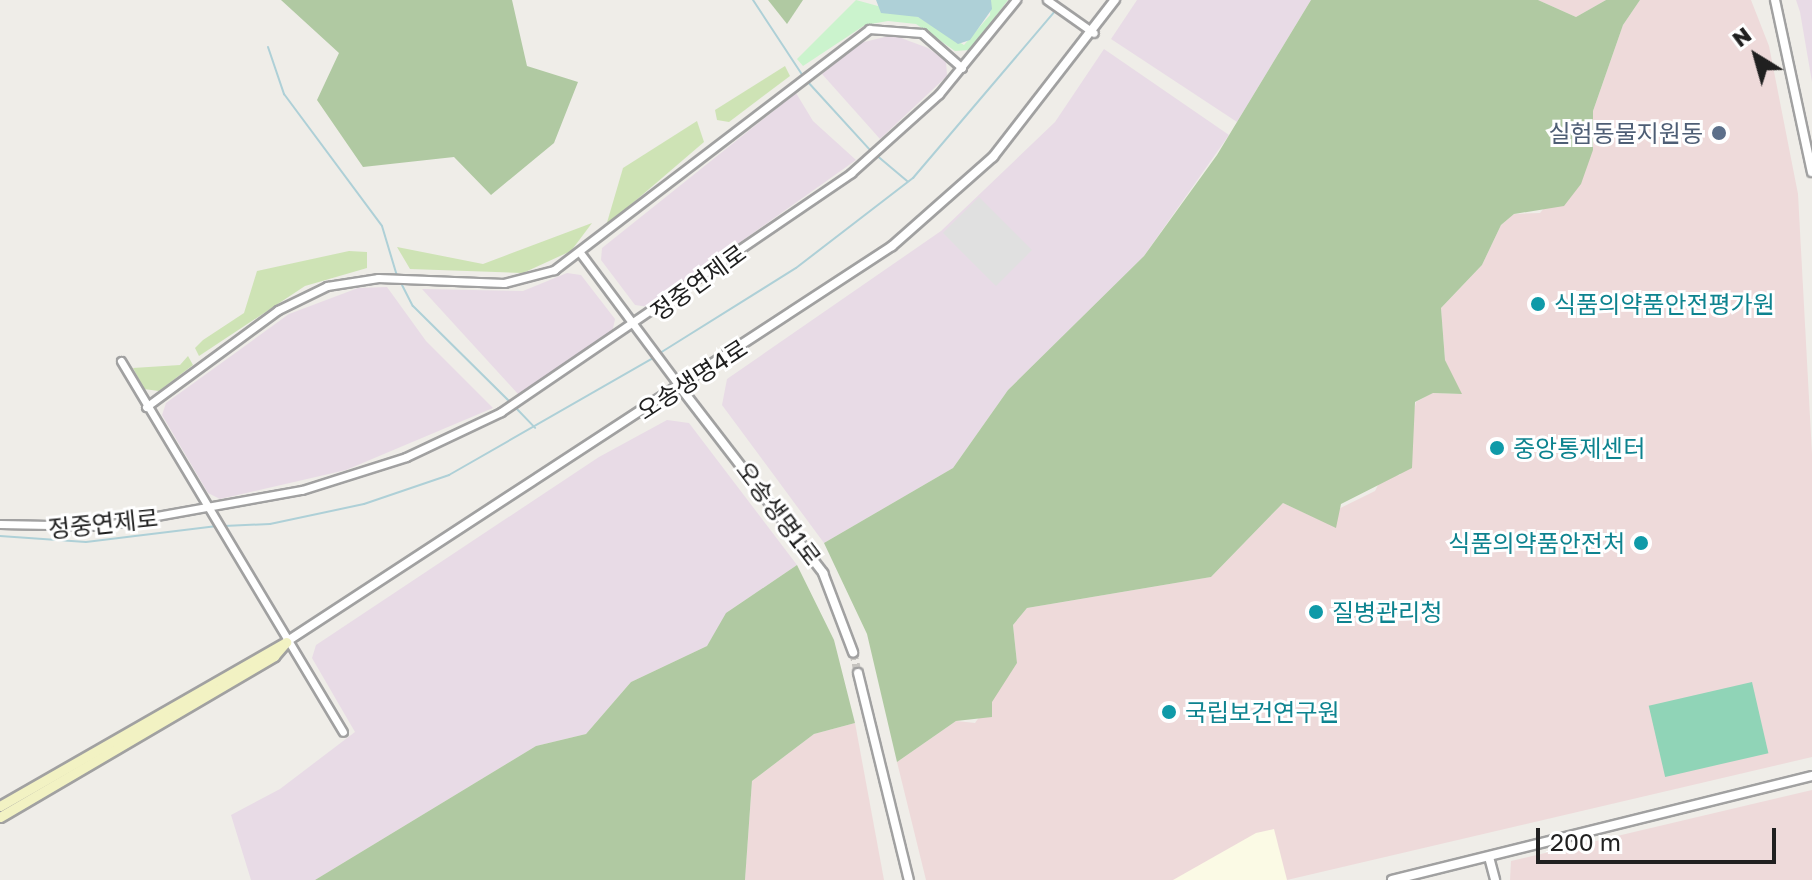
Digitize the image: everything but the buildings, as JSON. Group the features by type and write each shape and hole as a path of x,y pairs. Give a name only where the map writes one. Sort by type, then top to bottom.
{"main road":[{"path":"0,806 286,642"},
{"path":"0,817 274,656 286,642"}],"street":[{"path":"146,407 302,295 354,279 504,283 581,254 848,41 887,26 922,33 962,68 1016,0"},
{"path":"1047,0 1090,31"},
{"name":"오송생명4로","path":"286,642 680,387 946,202 1050,93 1090,31 1115,0"},
{"path":"1775,0 1812,172"},
{"name":"정중연제로","path":"0,524 64,530 205,510 351,476 501,412 638,329 869,159 962,68"},
{"path":"581,254 680,387"},
{"path":"121,361 205,510 343,732"},
{"name":"오송생명1로","path":"680,387 823,573 853,652"},
{"path":"858,673 909,880"},
{"path":"1392,880 1812,776"},
{"path":"1489,857 1495,880"}],"shaded area":[{"path":"1137,0 1311,0 1237,122 1111,39"},
{"path":"1538,0 1606,0 1576,17"},
{"path":"1640,0 1751,0 1769,46 1798,194 1812,454 1812,757 1287,880 926,880 897,762 956,721 975,723 1017,663 1013,625 1027,608 1211,577 1283,503 1318,519 1375,491 1382,477 1400,475 1416,402 1432,393 1460,394 1445,360 1441,308 1482,265 1501,225 1514,214 1540,213 1593,150 1593,111 1623,25"},
{"path":"1796,0 1812,0 1812,82 1800,12"},
{"path":"893,35 928,48 946,61 947,76 880,139 822,74 860,43"},
{"path":"1104,49 1229,135 1144,256 1008,390 953,468 824,543 722,405 727,379 941,231 1055,122"},
{"path":"796,93 813,121 856,160 649,307 635,305 601,260 602,248"},
{"path":"979,197 1032,250 996,286 943,233"},
{"path":"567,273 581,275 615,319 612,333 518,394 422,289 523,291"},
{"path":"387,287 426,341 493,408 346,470 220,499 208,493 162,415 166,403 289,314 358,288"},
{"path":"667,420 689,423 797,565 729,611 707,646 631,682 586,734 536,746 315,880 251,880 231,815 280,789 355,732 312,658 316,645 599,457"},
{"path":"855,723 884,880 745,880 752,781 814,734"},
{"path":"1812,790 1812,880 1510,880 1511,861"},
{"path":"1274,829 1287,880 1173,880 1256,833"}],"green space":[{"path":"281,0 512,0 527,66 578,82 554,143 491,195 454,157 363,167 317,100 339,53"},
{"path":"768,0 803,0 787,24"},
{"path":"856,0 918,17 964,45 990,15 991,0 1008,0 970,50 955,51 916,24 888,21 865,25 803,66 797,59"},
{"path":"1311,0 1538,0 1576,17 1606,0 1640,0 1623,25 1593,111 1593,150 1581,184 1564,206 1514,214 1501,225 1482,265 1441,308 1445,360 1462,394 1433,393 1415,402 1412,468 1341,504 1336,528 1283,503 1211,577 1027,608 1013,625 1017,663 992,702 992,717 956,721 897,762 867,634 824,543 953,468 1008,390 1144,256 1217,155"},
{"path":"785,66 790,76 729,122 717,120 715,110"},
{"path":"697,121 704,142 606,226 623,168"},
{"path":"592,223 571,251 523,273 410,269 397,247 483,264"},
{"path":"349,251 367,252 367,268 305,286 199,356 195,348 203,340 244,313 257,271"},
{"path":"188,356 193,365 159,391 144,389 133,368 180,365"},
{"path":"797,565 834,640 855,723 814,734 752,781 745,880 315,880 536,746 586,734 631,682 707,646 726,613"},
{"path":"1752,682 1768,753 1665,777 1649,706"}],"water":[{"path":"876,0 991,0 992,9 970,40 958,44 918,17 881,13"}],"waterway":[{"path":"753,0 803,76"},
{"path":"660,353 796,268 913,178 1056,10"},
{"path":"268,47 284,94 382,226 397,276"},
{"path":"807,81 870,150"},
{"path":"875,154 907,181"},
{"path":"400,281 413,306 511,403"},
{"path":"224,526 270,524 364,504 449,475 655,357"},
{"path":"515,407 535,428"},
{"path":"0,536 86,542 217,526"}],"tunnel":[{"path":"853,652 858,673"}],"place":[{"name":"실험동물지원동","path":"1719,133"},
{"name":"식품의약품안전평가원","path":"1538,304"},
{"name":"중앙통제센터","path":"1497,448"},
{"name":"식품의약품안전처","path":"1641,543"},
{"name":"질병관리청","path":"1316,612"},
{"name":"국립보건연구원","path":"1169,712"}]}
